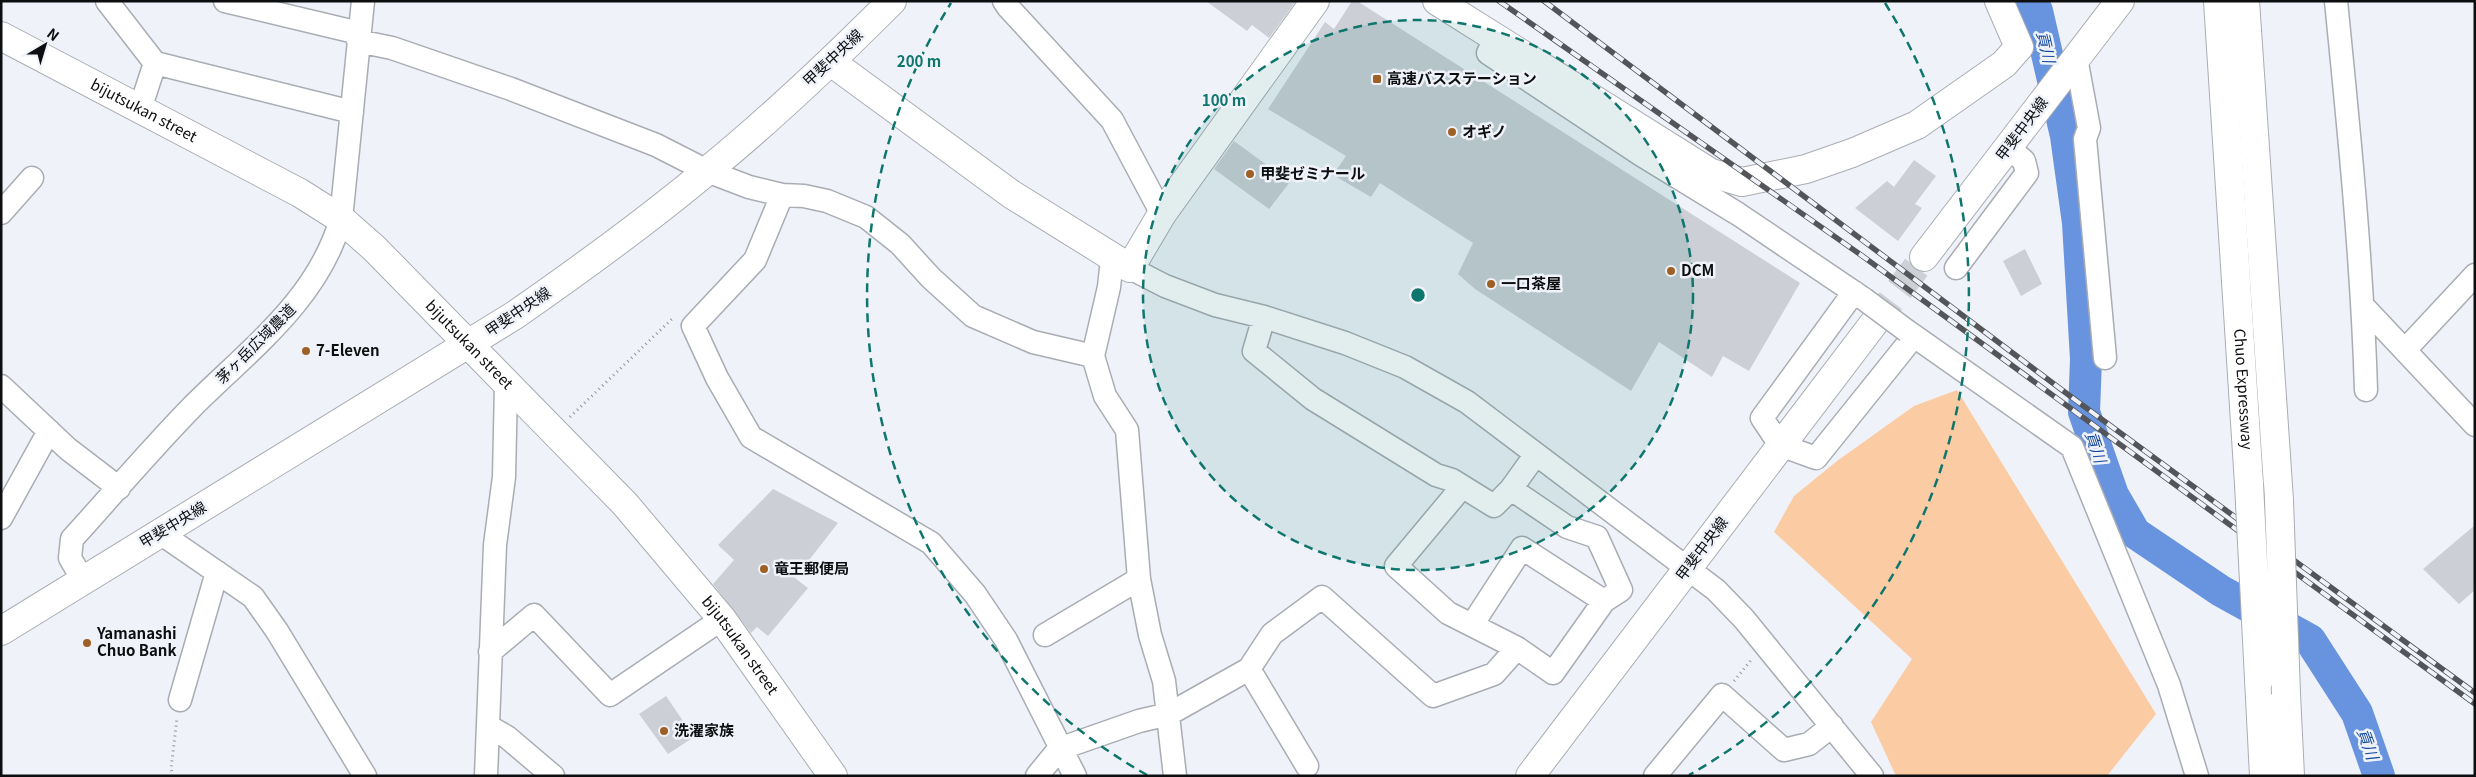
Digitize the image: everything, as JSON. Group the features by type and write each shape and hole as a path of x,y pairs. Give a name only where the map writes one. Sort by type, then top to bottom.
{"main road":[{"name":"甲斐中央線","path":"1,631 515,315 596,259 707,172 831,62 892,1"},
{"path":"831,62 1011,194 1121,264 1162,214 1315,1"},
{"path":"1437,1 1710,173 1742,182 1806,168 1852,153 1918,124 2004,64 2019,47 1999,1"},
{"name":"甲斐中央線","path":"1924,257 2120,1"},
{"name":"Chuo Expressway","path":"2218,1 2249,484 2264,776"},
{"name":"Chuo Expressway","path":"2246,1 2279,500 2290,776"},
{"name":"bijutsukan street","path":"1,36 300,193 341,219 374,248 506,385 555,431 625,504 722,619 833,776"},
{"name":"甲斐中央線","path":"1530,776 1780,445 1864,305"}],"street":[{"path":"107,1 155,63 352,112"},
{"path":"225,1 359,37 511,89 656,145 707,172 749,187 782,195 804,196 827,201 866,218 900,244 931,278 973,316 1033,342 1094,356"},
{"name":"茅ヶ岳広域農道","path":"83,580 70,558 72,539 191,408 292,310 335,240 341,219 363,1"},
{"path":"1004,1 1112,120 1162,214"},
{"path":"2336,1 2363,306 2366,390"},
{"path":"1496,38 1488,53 1640,154 1738,214 1864,305 1910,334 2072,448 2169,685 2197,776"},
{"path":"2076,59 2089,128 2085,139 2105,358"},
{"path":"140,109 155,63"},
{"path":"1956,268 2027,173 2024,161 2010,144"},
{"path":"1,213 32,178"},
{"path":"782,195 755,260 693,326 716,378 751,437 931,543 976,594 1006,640 1059,749 1075,776"},
{"path":"1175,776 1164,681 1150,636 1139,579 1127,430 1105,396 1094,356 1109,288 1121,264 1166,286 1215,305 1345,343 1406,368 1467,402 1716,590 1764,644 1872,776"},
{"path":"2405,350 2475,275"},
{"path":"1864,305 1762,418 1780,445 1816,458 1910,334"},
{"path":"2363,306 2475,426"},
{"path":"1264,318 1254,351 1313,399 1436,475 1452,480 1494,506 1511,489 1536,454"},
{"path":"486,776 495,545 504,477 506,385"},
{"path":"1,386 68,449 119,488"},
{"path":"1,518 49,431"},
{"path":"1462,487 1396,566 1448,613 1517,648 1553,673 1604,601 1621,590 1597,537 1567,527 1511,489"},
{"path":"160,533 253,597 277,631 365,776"},
{"path":"1472,625 1522,548 1604,601"},
{"path":"180,700 217,572"},
{"path":"1045,635 1139,579"},
{"path":"1037,776 1059,749 1138,721 1168,714 1248,669 1272,634 1322,598 1433,696 1494,674 1517,648"},
{"path":"490,652 534,615 610,695 722,619"},
{"path":"1248,669 1307,766"},
{"path":"1664,773 1722,695 1784,750 1809,744 1832,726"},
{"path":"488,726 507,737 553,776"}],"path":[{"path":"555,431 676,316 693,326"},
{"path":"1722,695 1764,644"},
{"path":"173,776 171,769 180,700"}],"shaded area":[{"path":"1957,390 2156,714 2107,776 1896,776 1871,722 1912,659 1774,532 1794,496 1837,461 1914,406"}],"building":[{"path":"1206,1 1296,1 1269,38 1252,25 1247,31"},
{"path":"1352,1 1357,1 1800,283 1749,371 1723,356 1712,377 1659,342 1631,391 1475,289 1458,274 1473,243 1380,183 1371,197 1333,175 1346,156 1268,109 1325,22 1334,29"},
{"name":"甲斐ゼミナール","path":"1234,141 1290,182 1269,209 1214,169"},
{"path":"1914,160 1936,176 1915,204 1922,208 1898,241 1855,208 1887,181 1894,187"},
{"path":"2025,249 2042,284 2021,296 2003,261"},
{"name":"竜王郵便局","path":"773,489 838,523 795,578 808,588 768,636 757,627 751,633 713,584 734,560 718,545"},
{"path":"2475,525 2475,590 2459,604 2423,569"},
{"path":"666,696 694,737 668,754 639,714"}],"waterway":[{"name":"貢川","path":"2032,1 2037,11 2066,136 2078,223 2086,359 2084,412 2113,495 2135,533 2221,591 2310,640 2357,713 2379,776"}],"tunnel":[{"path":"1874,323 1924,257"}],"railway":[{"path":"1499,1 1861,255 2475,704"},
{"path":"1544,1 2070,396 2475,693"}],"place":[{"name":"高速バスステーション","path":"1377,79"},
{"name":"オギノ","path":"1452,132"},
{"name":"甲斐ゼミナール","path":"1250,174"},
{"name":"DCM","path":"1671,271"},
{"name":"一口茶屋","path":"1491,284"},
{"name":"7-Eleven","path":"306,351"},
{"name":"竜王郵便局","path":"764,569"},
{"name":"Yamanashi Chuo Bank","path":"87,643"},
{"name":"洗濯家族","path":"664,731"}]}
